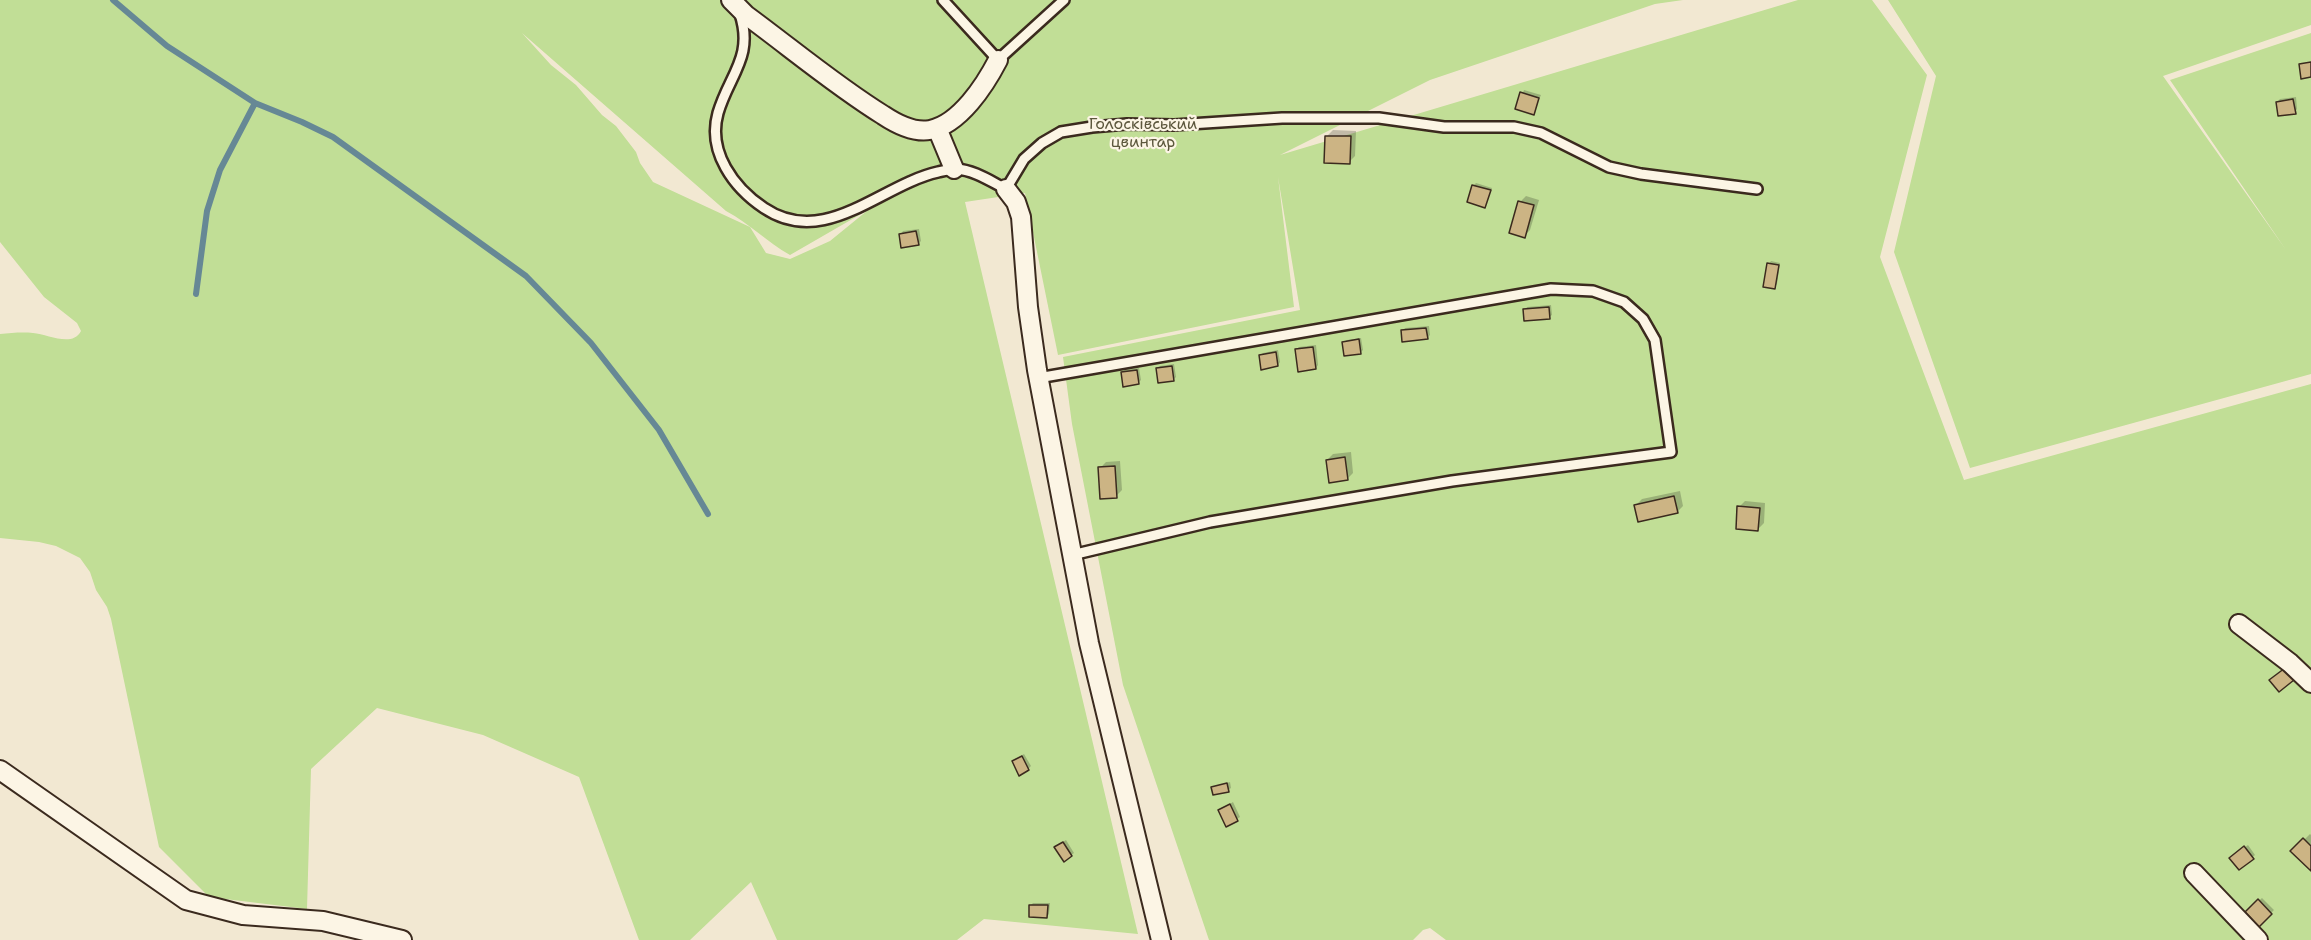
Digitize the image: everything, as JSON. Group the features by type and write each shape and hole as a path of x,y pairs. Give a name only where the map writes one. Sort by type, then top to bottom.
{"street":[{"path":"733,2 746,15 884,116 917,130 937,128 956,116 976,95 998,60"},
{"path":"937,128 954,169"},
{"path":"1006,189 1016,202 1021,217 1028,307 1038,378 1089,643 1161,940"},
{"path":"2239,624 2290,663 2311,683"},
{"path":"0,770 186,900 243,915 323,921 402,940"},
{"path":"2194,873 2258,940"}],"lane":[{"path":"943,0 998,60 1064,0"},
{"path":"733,2 744,27 743,54 719,111 715,127 717,145 723,163 734,181 749,198 768,211 790,220 808,223 827,221 842,216 921,176 954,169 970,171 1006,189 1024,159 1042,143 1061,132 1092,126 1174,125 1282,118 1378,118 1444,127 1514,127 1542,133 1609,167 1641,174 1757,189"},
{"path":"1038,378 1551,289 1593,291 1624,302 1643,319 1655,340 1671,452 1452,481 1210,522 1072,555"}],"green space":[{"name":"Голосківський цвинтар","path":"0,0 1683,0 1655,4 1430,80 1280,155 1798,0 1872,0 1927,75 1880,257 1964,480 2311,384 2311,940 1446,940 1430,928 1423,930 1413,940 1209,940 1123,685 1072,424 1063,357 1300,310 1278,177 1294,307 1058,355 1025,193 965,202 1138,934 984,919 957,940 777,940 751,882 690,940 639,940 579,777 483,735 377,708 311,769 307,909 209,897 159,847 111,619 107,607 96,590 90,572 80,558 56,546 0,538 0,334 33,333 59,339 72,339 81,331 77,323 44,297 0,242","holes":["522,33 726,211 743,222 790,255 868,210 830,241 790,259 766,253 750,227 653,182 640,163 636,152 616,126 602,115 576,85 551,65"]},
{"path":"1888,0 2311,0 2311,25 2163,76 2286,250 2170,80 2311,33 2311,374 1970,468 1894,252 1936,76"}],"building":[{"path":"2311,62 2311,77 2301,79 2299,64"},
{"path":"1520,92 1539,98 1534,115 1515,109"},
{"path":"2293,99 2296,114 2278,116 2276,102"},
{"path":"1325,136 1351,136 1350,164 1324,163"},
{"path":"1472,185 1491,190 1485,208 1467,202"},
{"path":"1518,201 1534,205 1525,238 1509,233"},
{"path":"916,231 919,245 901,248 899,234"},
{"path":"1767,263 1779,265 1775,289 1763,287"},
{"path":"1549,307 1550,319 1524,321 1523,309"},
{"path":"1426,328 1428,339 1402,342 1401,330"},
{"path":"1359,339 1361,354 1344,356 1342,342"},
{"path":"1313,347 1316,369 1298,372 1295,349"},
{"path":"1276,352 1278,366 1261,370 1259,355"},
{"path":"1172,366 1174,381 1158,383 1156,368"},
{"path":"1137,370 1139,384 1123,387 1121,372"},
{"path":"1345,457 1348,480 1329,483 1326,460"},
{"path":"1115,466 1117,498 1100,499 1098,467"},
{"path":"1674,496 1678,513 1638,522 1634,505"},
{"path":"1737,506 1760,508 1758,531 1736,529"},
{"path":"2285,668 2294,680 2279,692 2269,680"},
{"path":"1022,756 1029,770 1019,776 1012,761"},
{"path":"1227,783 1229,792 1213,795 1211,787"},
{"path":"1230,804 1238,821 1226,827 1218,810"},
{"path":"2303,838 2311,846 2311,871 2290,851"},
{"path":"1063,842 1072,856 1064,862 1054,847"},
{"path":"2244,846 2254,859 2239,870 2229,858"},
{"path":"2258,899 2272,914 2259,927 2245,912"},
{"path":"1029,905 1048,905 1047,918 1029,917"}],"waterway":[{"path":"113,0 167,46 255,103 333,137 526,276 591,343 659,430 708,514"},
{"path":"196,294 207,211 220,170 255,103"}]}
